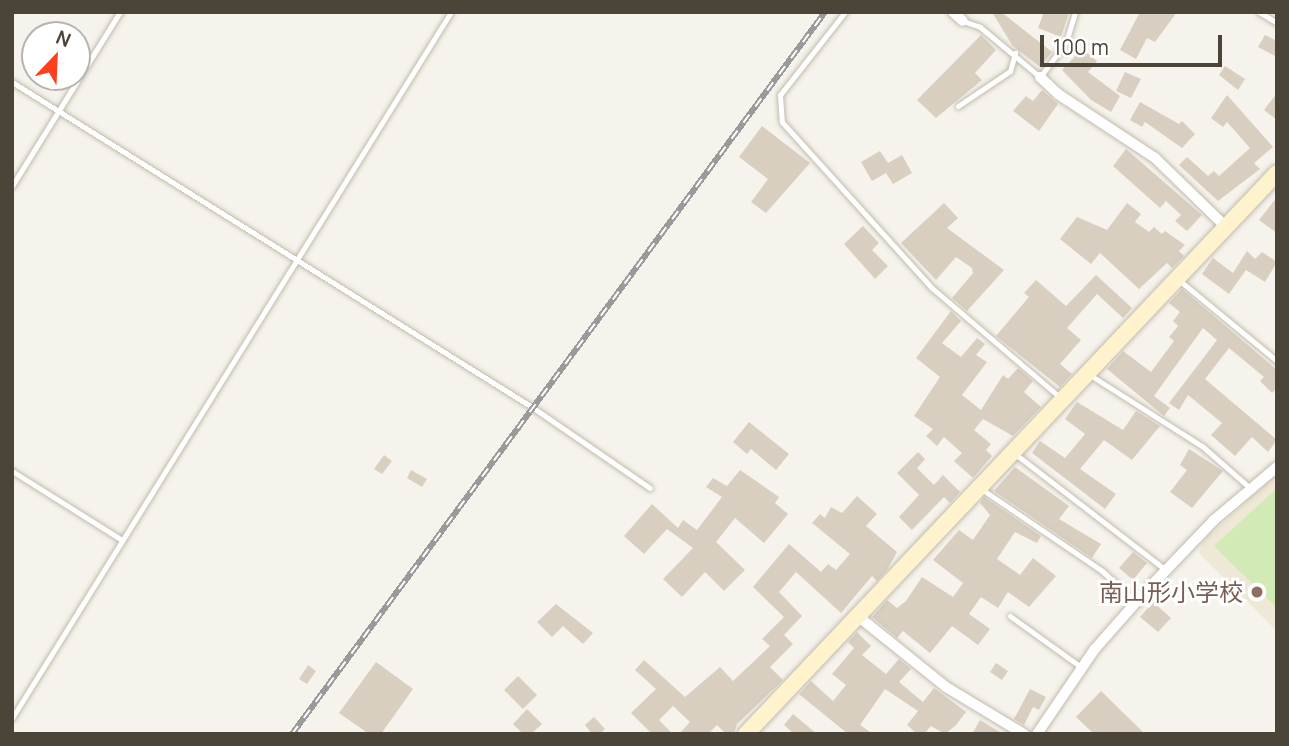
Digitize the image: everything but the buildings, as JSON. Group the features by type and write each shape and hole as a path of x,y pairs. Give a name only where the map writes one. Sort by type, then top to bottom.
{"street":[{"path":"953,12 963,21"},
{"path":"1040,76 1058,94 1155,158 1227,228"},
{"path":"746,734 1277,173"},
{"path":"1037,734 1082,668 1136,602 1250,488 1277,467"},
{"path":"859,617 946,687 1024,734"}],"lane":[{"path":"12,186 120,12"},
{"path":"12,718 451,12"},
{"path":"845,12 780,95 782,122 932,288 1063,400"},
{"path":"963,21 980,27 1040,76 1066,42 1075,12"},
{"path":"1259,12 1277,23"},
{"path":"958,106 1010,71 1015,53"},
{"path":"12,82 532,407 650,488"},
{"path":"1178,279 1277,361"},
{"path":"1087,373 1202,446 1250,488"},
{"path":"1014,453 1166,570"},
{"path":"12,471 122,540"},
{"path":"980,488 1102,571 1136,602"},
{"path":"1010,616 1082,668"}],"shaded area":[{"name":"南山形小学校","path":"1273,477 1277,477 1277,631 1199,553 1203,541"}],"green space":[{"path":"1274,491 1277,493 1277,608 1214,546"}],"railway":[{"path":"292,734 825,12"}],"place":[{"name":"南山形小学校","path":"1257,592"}]}
